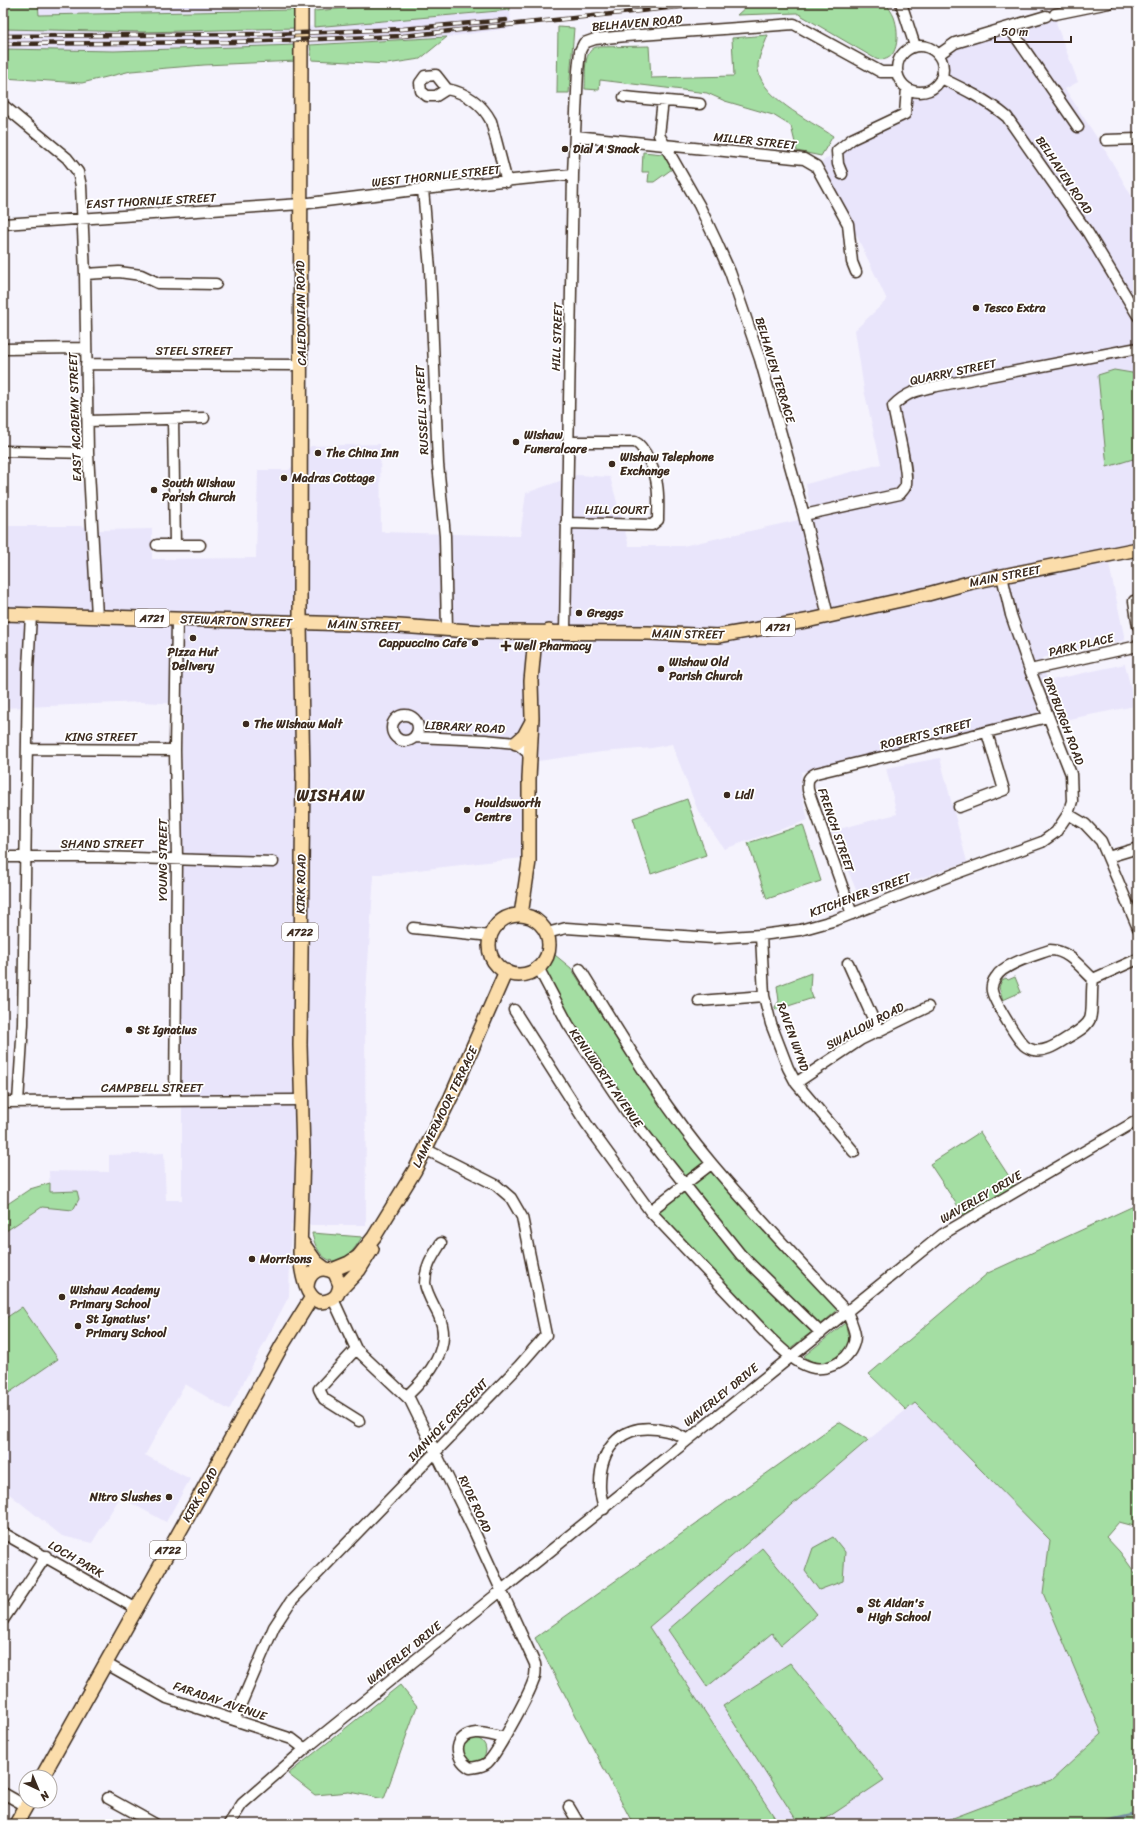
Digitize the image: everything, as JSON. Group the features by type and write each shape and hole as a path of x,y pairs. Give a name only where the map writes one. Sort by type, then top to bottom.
{"main road":[{"name":"CALEDONIAN ROAD","path":"300,623 301,3"},
{"name":"MAIN STREET","path":"300,623 385,625 447,630 548,631 718,636 764,630 928,594 972,582 1138,549"},
{"name":"STEWARTON STREET","path":"3,614 300,623"},
{"name":"KIRK ROAD","path":"300,623 303,775 300,909 301,1268 309,1292"},
{"path":"521,915 529,861 532,718 531,680 534,649 538,641 548,631"},
{"path":"516,743 530,728 532,718"},
{"path":"521,915 532,918 541,924 547,933 548,951 542,964 537,968 526,974 513,974 498,966 492,957 490,947 491,936 497,925 508,917 521,915"},
{"name":"LAMMERMOOR TERRACE","path":"328,1269 349,1263 358,1257 374,1237 415,1170 451,1097 506,971"},
{"name":"LAMMERMOOR TERRACE","path":"336,1294 365,1261 372,1249 374,1237"},
{"path":"301,1241 316,1262 328,1269 340,1281 336,1294 323,1302 309,1292"},
{"name":"KIRK ROAD","path":"46,1769 135,1608 204,1488 284,1341 309,1292 307,1281 314,1272 328,1269"},
{"path":"16,1824 25,1809"}],"street":[{"path":"900,3 915,46"},
{"path":"938,55 955,43 1051,15 1109,3"},
{"name":"BELHAVEN ROAD","path":"584,43 595,39 626,36 794,24 881,72 897,72"},
{"path":"1009,27 1078,127"},
{"name":"HILL STREET","path":"565,632 573,174 578,71 580,51 584,43"},
{"path":"915,46 928,47 938,55 942,64 941,78 938,83 929,90 918,92 907,88 900,81 897,72 897,65 904,53 908,48 915,46"},
{"name":"BELHAVEN ROAD","path":"941,78 975,95 1007,117 1088,233 1138,316"},
{"path":"842,174 838,164 837,151 852,139 905,114 907,88"},
{"path":"447,89 468,97 478,103 486,112 491,121 507,182"},
{"path":"624,97 700,104"},
{"name":"BELHAVEN TERRACE","path":"663,100 659,135 699,205 730,272 760,359 804,515 828,616"},
{"name":"EAST ACADEMY STREET","path":"3,105 67,158 78,172 81,186 85,274 88,454 97,616"},
{"name":"MILLER STREET","path":"575,136 804,159 816,166 848,224 852,262 856,272"},
{"path":"1106,140 1138,139"},
{"name":"WEST THORNLIE STREET","path":"300,204 423,189 507,182 573,174"},
{"name":"RUSSELL STREET","path":"423,189 430,268 438,464 445,536 447,630"},
{"name":"EAST THORNLIE STREET","path":"3,224 83,217 300,204"},
{"path":"85,274 120,272 141,275 158,283 216,284"},
{"path":"3,349 86,348"},
{"name":"QUARRY STREET","path":"804,515 900,494 903,491 906,485 905,468 893,406 903,397 916,391 937,386 1138,348"},
{"name":"STEEL STREET","path":"86,364 301,365"},
{"path":"88,421 204,418"},
{"path":"173,419 175,545"},
{"name":"HILL COURT","path":"566,523 652,525 658,520 657,484 645,451 640,444 635,442 568,442"},
{"path":"3,451 88,454"},
{"path":"157,546 200,546"},
{"name":"DRYBURGH ROAD","path":"1002,576 1011,615 1030,670 1071,774 1072,801 1068,814"},
{"path":"1134,601 1138,626"},
{"path":"18,1102 23,1024 28,669 31,615"},
{"name":"YOUNG STREET","path":"175,1100 177,858 175,750 177,619"},
{"name":"PARK PLACE","path":"1030,670 1138,646"},
{"name":"ROBERTS STREET","path":"810,776 816,773 1048,717"},
{"path":"959,807 1004,790 987,732"},
{"name":"LIBRARY ROAD","path":"415,737 516,743 527,752 530,759"},
{"name":"KING STREET","path":"27,750 175,750"},
{"name":"FRENCH STREET","path":"810,776 807,782 808,790 852,914"},
{"path":"1068,814 1095,833 1108,858 1138,928"},
{"name":"KITCHENER STREET","path":"547,933 566,928 713,938 761,935 814,927 852,914 950,875 1042,842 1056,832 1068,814"},
{"path":"1108,858 1138,848"},
{"name":"SHAND STREET","path":"3,856 177,858 273,862"},
{"path":"413,928 491,936"},
{"name":"RAVEN WYND","path":"761,935 764,996 771,1024 788,1068 796,1083 854,1152"},
{"path":"1050,950 1062,952 1069,956 1093,979 1090,992 1092,1012 1086,1025 1049,1048 1040,1051 1033,1050 1022,1044 996,1000 992,990 996,976 1002,969 1050,950"},
{"path":"1093,979 1138,959"},
{"path":"848,963 880,1032"},
{"name":"KENILWORTH AVENUE","path":"542,964 540,971 568,1024 627,1112 741,1255 821,1332"},
{"path":"514,1010 586,1123 650,1211 770,1338 791,1356 812,1367 824,1368 835,1365 847,1355 855,1336 852,1323 847,1312 711,1164 646,1076 580,969"},
{"path":"698,1001 764,996"},
{"name":"SWALLOW ROAD","path":"796,1083 844,1050 928,1007"},
{"name":"CAMPBELL STREET","path":"3,1102 301,1100"},
{"name":"WAVERLEY DRIVE","path":"229,1824 242,1804 305,1749 604,1509 687,1439 943,1234 1138,1120"},
{"name":"IVANHOE CRESCENT","path":"234,1720 274,1627 283,1611 519,1366 546,1335 522,1217 511,1198 496,1184 425,1149"},
{"path":"650,1211 711,1164"},
{"path":"407,1396 424,1379 438,1361 443,1334 441,1319 425,1284 427,1265 441,1243"},
{"name":"RYDE ROAD","path":"336,1294 356,1349 407,1396 436,1451 535,1664 536,1672 534,1682 504,1737 493,1757 487,1764 470,1768 458,1757 458,1744 470,1734 478,1732 504,1737"},
{"path":"356,1349 319,1389 324,1399 359,1421"},
{"name":"WAVERLEY DRIVE","path":"604,1509 600,1489 601,1469 609,1450 622,1434 633,1430 646,1428 667,1431 687,1439"},
{"name":"LOCH PARK","path":"3,1533 46,1556 135,1608"},
{"path":"3,1620 46,1556"},
{"name":"FARADAY AVENUE","path":"105,1663 167,1698 292,1739 305,1749"},
{"path":"3,1793 18,1800"},
{"path":"108,1798 155,1824"},
{"path":"569,1807 579,1824"}],"shaded area":[{"path":"38,3 263,3 262,10 38,15"},
{"path":"510,10 511,28 447,37 253,47 114,51 3,49 3,29 144,32 280,29"},
{"path":"1055,14 1057,26 1078,82 1065,89 1105,150 1135,202 1138,203 1138,548 1107,555 1125,640 1042,658 1047,681 1125,664 1135,706 802,772 800,787 808,820 724,849 698,811 672,744 652,748 602,752 531,762 531,857 374,875 365,1007 366,1225 291,1225 289,1296 229,1410 185,1384 145,1455 190,1479 166,1522 120,1497 92,1543 62,1536 3,1489 3,1233 42,1207 50,1196 49,1171 109,1172 109,1155 164,1153 166,1200 182,1200 182,704 141,702 3,708 3,526 81,526 100,530 152,529 152,559 256,558 258,470 289,470 311,446 380,444 381,532 520,536 526,493 577,475 610,477 629,546 683,546 812,517 806,484 881,464 864,390 855,330 887,300 822,162 852,139 904,114 907,88 918,92 934,87 942,73 942,64 938,55 955,43"},
{"path":"940,758 967,862 860,899 831,831 897,814 886,768"},
{"name":"St Aidan's High School","path":"915,1403 1050,1540 1043,1593 1102,1734 1051,1781 937,1824 779,1824 649,1627 868,1440"}],"green space":[{"path":"3,3 38,3 39,15 295,10 295,28 144,32 3,29"},
{"path":"402,3 510,3 510,10 314,27 314,11"},
{"path":"766,3 886,3 896,24 896,46 893,53 889,57 884,60 876,59 797,13 737,15 747,6"},
{"path":"558,27 574,28 569,93 557,93"},
{"path":"768,35 758,64 759,75 765,86 786,106 833,136 821,156 797,151 791,126 773,115 725,101 707,93 600,80 599,90 585,89 587,59 592,50 596,47 649,46 651,78 734,76 732,38"},
{"path":"447,37 420,59 387,64 312,60 310,45"},
{"path":"297,45 297,61 204,65 131,71 82,83 3,78 3,49 114,51"},
{"path":"643,152 663,154 672,169 654,182 648,182 649,172 642,172"},
{"path":"1114,370 1138,374 1138,467 1133,459 1107,467 1098,375"},
{"path":"687,799 706,855 651,874 633,818"},
{"path":"803,825 821,881 767,899 748,843"},
{"path":"555,955 571,968 642,1079 705,1164 686,1179 629,1109 571,1023 541,965"},
{"path":"811,973 810,990 813,998 776,1010 775,1007 779,1001 777,986"},
{"path":"1015,977 1021,992 1003,1000 999,987 1002,980 1006,978 1008,980"},
{"path":"980,1132 1018,1190 967,1220 930,1164"},
{"path":"711,1169 782,1251 840,1308 819,1326 743,1253 690,1186"},
{"path":"50,1183 50,1192 77,1191 79,1199 73,1210 42,1207 3,1233 3,1207 30,1189"},
{"path":"684,1189 813,1331 789,1349 772,1335 656,1211"},
{"path":"1138,1204 1138,1527 1119,1522 1106,1537 1120,1552 1138,1577 1138,1824 937,1824 1051,1781 1102,1734 1043,1593 1050,1540 915,1403 906,1410 869,1374 988,1273"},
{"path":"312,1233 362,1237 347,1256 341,1260 335,1261 325,1258 321,1254 315,1244"},
{"path":"22,1307 58,1359 3,1397 3,1320"},
{"path":"845,1323 850,1342 842,1356 833,1362 823,1364 813,1362 804,1356"},
{"path":"839,1422 868,1440 649,1627 779,1824 633,1824 535,1638"},
{"path":"833,1537 845,1552 843,1581 819,1590 805,1571 813,1548"},
{"path":"762,1548 817,1614 781,1645 772,1633 707,1687 668,1630"},
{"path":"790,1663 884,1780 818,1824 799,1824 723,1706"},
{"path":"400,1685 417,1706 384,1799 349,1792 315,1795 288,1774"},
{"path":"474,1738 482,1742 486,1750 482,1758 474,1762 466,1758 462,1750 466,1742"}],"waterway":[{"path":"1094,1824 1138,1814"},
{"path":"633,1823 637,1824"}],"railway":[{"path":"3,44 232,42 403,36 716,3"},
{"path":"3,36 275,34 402,29 506,20"}],"place":[{"name":"Dial A Snack","path":"565,149"},
{"name":"Tesco Extra","path":"976,308"},
{"name":"Wishaw Funeralcare","path":"516,442"},
{"name":"The China Inn","path":"318,453"},
{"name":"Wishaw Telephone Exchange","path":"612,464"},
{"name":"Madras Cottage","path":"284,478"},
{"name":"South Wishaw Parish Church","path":"154,490"},
{"name":"Greggs","path":"579,613"},
{"name":"Pizza Hut Delivery","path":"193,638"},
{"name":"Cappuccino Cafe","path":"475,643"},
{"name":"Well Pharmacy","path":"506,646"},
{"name":"Wishaw Old Parish Church","path":"661,669"},
{"name":"The Wishaw Malt","path":"246,724"},
{"name":"Lidl","path":"727,795"},
{"name":"Houldsworth Centre","path":"467,810"},
{"name":"St Ignatius","path":"129,1030"},
{"name":"Morrisons","path":"252,1259"},
{"name":"Wishaw Academy Primary School","path":"62,1297"},
{"name":"St Ignatius' Primary School","path":"78,1326"},
{"name":"Nitro Slushes","path":"169,1497"},
{"name":"St Aidan's High School","path":"860,1610"}],"district":[{"name":"WISHAW","path":"331,795"}]}
